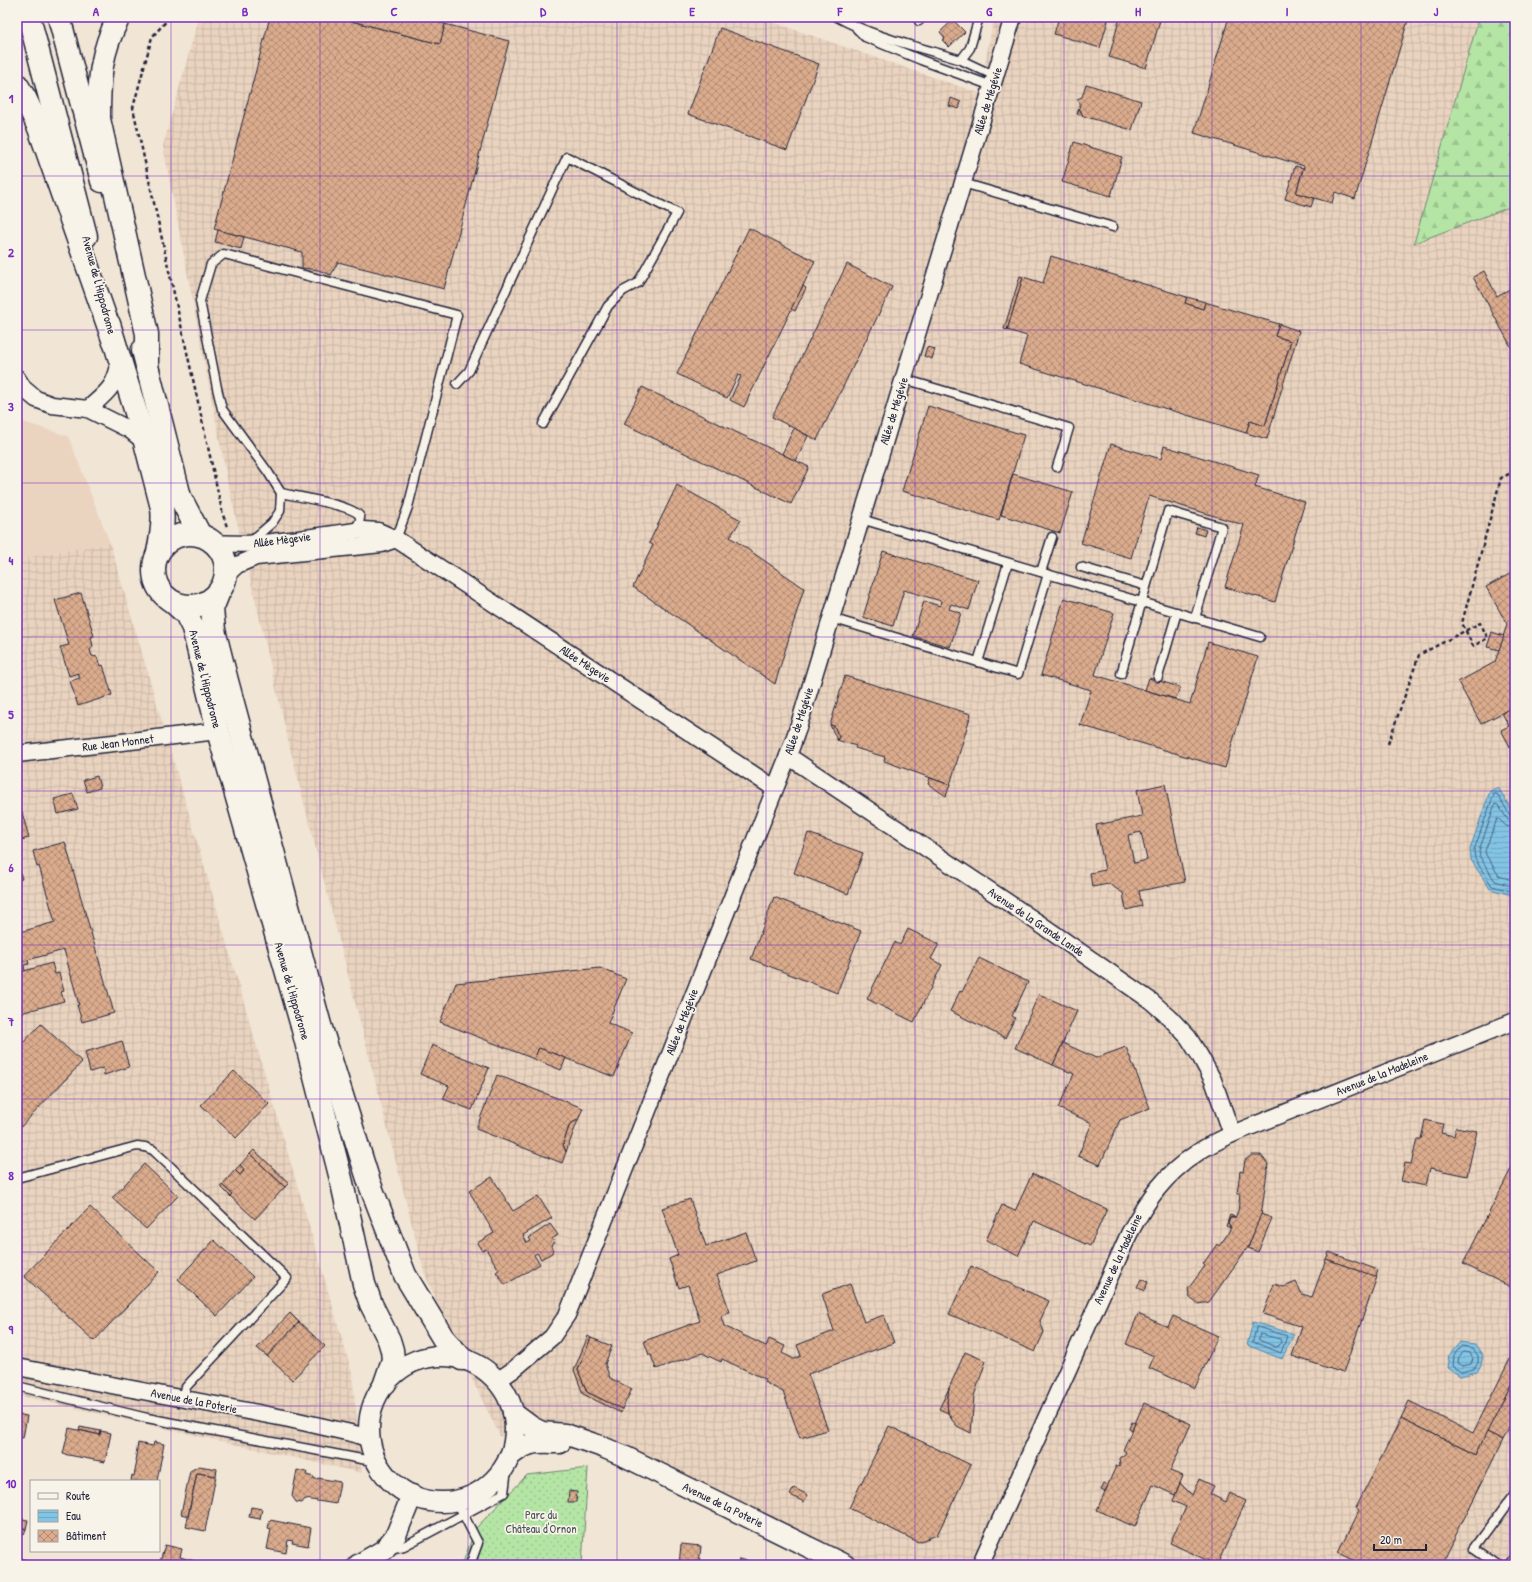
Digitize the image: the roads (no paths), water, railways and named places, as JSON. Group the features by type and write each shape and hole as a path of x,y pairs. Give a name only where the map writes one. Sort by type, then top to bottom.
{"main road":[{"name":"Avenue de l'Hippodrome","path":"29,17 117,352 145,442 163,518 158,552"},
{"path":"59,17 94,148 147,369 180,497 187,512 224,542"},
{"path":"118,17 102,60 99,86 99,120 147,334 147,369"},
{"path":"17,85 25,98 39,128 117,352"},
{"path":"188,534 224,542 224,556 226,565 222,584 209,601 198,606 186,606 174,603 160,590 155,581 155,562 158,552 166,543 176,537 188,534"},
{"name":"Avenue de l'Hippodrome","path":"222,584 212,609 214,630 320,1025 369,1182 405,1275 443,1338 462,1359"},
{"name":"Avenue de l'Hippodrome","path":"174,603 186,614 192,628 218,731 302,1026 342,1183 364,1284 371,1304 389,1340 392,1350 393,1360 384,1383"}],"street":[{"name":"Allée de Mégévie","path":"497,1381 514,1370 552,1337 567,1315 774,788 788,756 798,728 1013,17"},
{"path":"88,409 108,391 117,377 117,352"},
{"path":"17,378 24,389 36,398 52,405 88,409 130,430 145,442"},
{"name":"Allée Mègevie","path":"224,542 378,531 396,539 774,788"},
{"name":"Allée Mègevie","path":"222,584 237,565 256,557 382,544 396,539"},
{"name":"Rue Jean Monnet","path":"17,754 218,731"},
{"name":"Avenue de la Grande Lande","path":"788,756 1040,924 1151,1001 1188,1037 1200,1056 1213,1080 1232,1134"},
{"name":"Avenue de la Madeleine","path":"980,1565 1126,1240 1141,1212 1163,1181 1198,1152 1232,1134 1515,1021"},
{"path":"434,1356 448,1356 462,1359 481,1367 497,1381 504,1391 513,1413 515,1436 509,1458 501,1471 487,1486 470,1496 460,1508 412,1495 401,1490 392,1482 377,1462 372,1451 369,1438 371,1409 376,1396 384,1383 400,1369 420,1359 434,1356"},
{"name":"Avenue de la Poterie","path":"17,1367 289,1419 369,1438"},
{"name":"Avenue de la Poterie","path":"513,1413 532,1428 542,1432 565,1434 600,1446 845,1565"},
{"name":"Avenue de la Poterie","path":"509,1458 516,1451 531,1443 600,1446"},
{"path":"358,1565 384,1550 396,1535 412,1495"}],"lane":[{"path":"837,17 853,26 961,60 994,81"},
{"path":"961,60 970,48 978,17"},
{"path":"853,26 865,37 921,60 994,81"},
{"path":"457,384 469,371 567,157 677,213 638,283 623,291 608,306 543,424"},
{"path":"963,183 1113,227"},
{"path":"224,542 272,523 280,511 281,493 268,472 222,409 200,301 211,264 224,254 457,315 408,507 396,539"},
{"path":"904,378 1069,428 1057,467"},
{"path":"281,493 356,512 360,519 353,532"},
{"path":"1121,674 1168,511 1222,527 1195,618"},
{"path":"861,519 1260,637"},
{"path":"831,618 1018,674 1045,573 1052,537"},
{"path":"978,662 1008,562"},
{"path":"1081,567 1146,586"},
{"path":"1158,677 1177,612"},
{"path":"17,1178 137,1146 146,1147 153,1150 287,1278 186,1387 183,1399"},
{"path":"17,1386 147,1418 377,1462"},
{"path":"1497,1565 1474,1549 1515,1492"},
{"path":"384,1550 404,1546 460,1508 478,1542 470,1565"},
{"path":"1510,1565 1515,1559"}],"water":[{"path":"1498,787 1515,816 1515,896 1490,889 1471,860 1470,849 1490,791"},
{"path":"1253,1322 1294,1334 1282,1359 1247,1345"},
{"path":"1460,1342 1475,1344 1483,1356 1481,1365 1477,1372 1460,1376 1448,1368 1450,1354"}],"park label":[{"name":"Parc du Château d'Ornon","path":"541,1522"}]}
